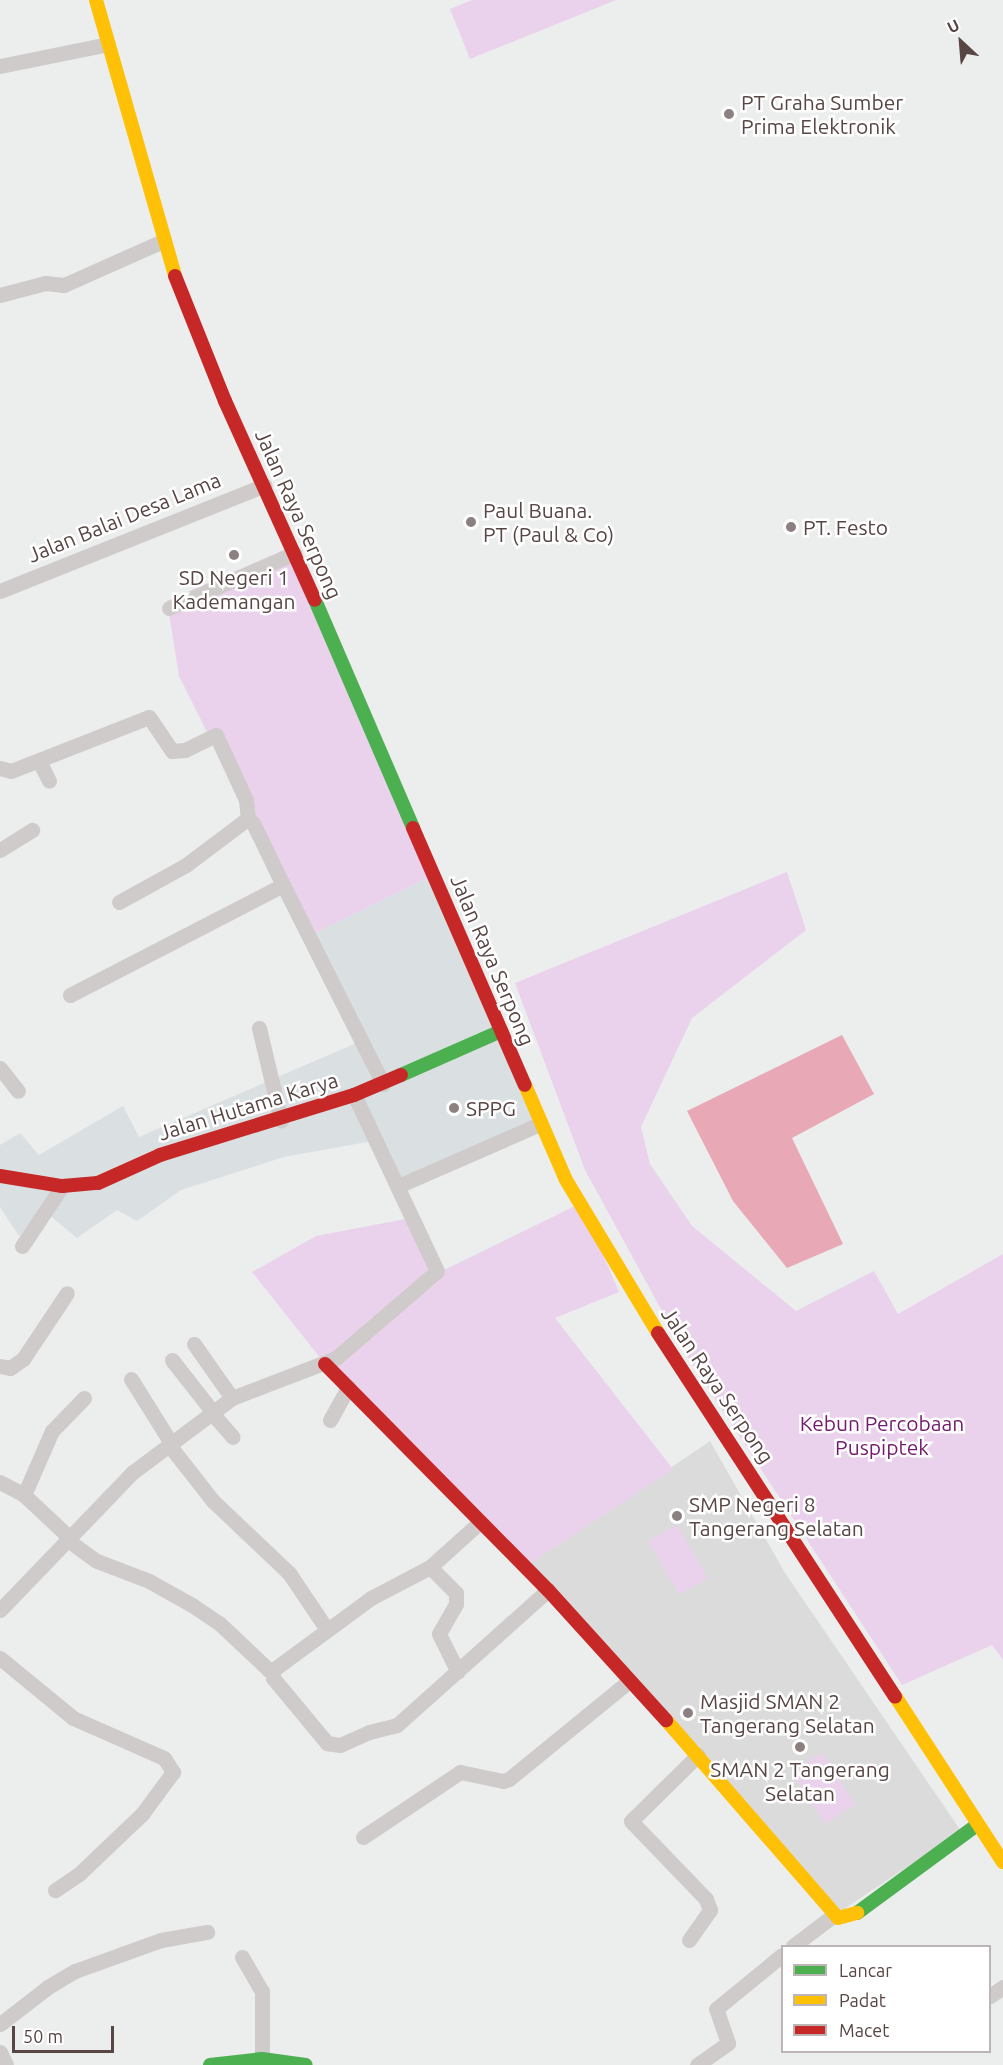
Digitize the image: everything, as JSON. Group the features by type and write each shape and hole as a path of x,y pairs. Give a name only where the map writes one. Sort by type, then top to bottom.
{"main road":[{"name":"Jalan Raya Serpong","path":"96,0 163,241 225,401 295,553 566,1180 633,1294 806,1555 977,1825 1003,1862"},
{"name":"Jalan Hutama Karya","path":"0,1176 62,1186 98,1183 160,1155 281,1120 354,1095 501,1031"},
{"path":"325,1364 548,1590 628,1682 698,1755 834,1915 843,1919 855,1915 977,1825"},
{"path":"210,2065 262,2058 306,2065"}],"street":[{"path":"0,66 108,44"},
{"path":"0,295 45,283 64,285 163,241"},
{"name":"Jalan Balai Desa Lama","path":"0,591 265,485"},
{"path":"169,608 295,553"},
{"path":"0,768 11,771 145,717 153,720 173,752 216,735 246,800 248,819 383,1084"},
{"path":"39,761 49,781"},
{"path":"119,902 159,882 248,819"},
{"path":"0,850 32,830"},
{"path":"70,995 283,885"},
{"path":"259,1028 281,1120"},
{"path":"0,1068 18,1091"},
{"path":"0,1610 70,1540 107,1496 211,1412 232,1398 325,1364 437,1271 399,1186 354,1095"},
{"path":"399,1186 540,1124"},
{"path":"22,1246 62,1186"},
{"path":"0,1366 10,1368 23,1359 67,1293"},
{"path":"194,1344 232,1398"},
{"path":"172,1360 232,1437"},
{"path":"131,1379 170,1444 213,1501 289,1573 326,1628"},
{"path":"330,1420 348,1387"},
{"path":"24,1495 52,1431 84,1398"},
{"path":"0,1482 24,1495 70,1540 97,1561 149,1581 219,1623 271,1672 333,1746 397,1725 548,1590"},
{"path":"271,1672 326,1628 371,1598 430,1567 480,1522"},
{"path":"430,1567 456,1593 456,1604 439,1634 458,1672"},
{"path":"0,1658 74,1718 165,1758 173,1772 142,1814 55,1890"},
{"path":"363,1837 460,1772 502,1781 509,1779 628,1682"},
{"path":"689,1941 710,1910 706,1899 631,1821 698,1755"},
{"path":"796,1945 834,1915"},
{"path":"0,2024 48,1987 75,1971 161,1940 207,1932"},
{"path":"242,1956 262,1990 262,2058"},
{"path":"697,2065 728,2043 716,2009 781,1956"},
{"path":"0,2052 6,2065"}],"shaded area":[{"path":"434,875 543,1119 398,1180 378,1140 284,1157 181,1190 137,1221 117,1210 77,1238 48,1214 19,1236 0,1207 0,1145 20,1133 39,1155 123,1106 139,1137 361,1041 309,936"},
{"path":"842,1035 874,1094 792,1138 843,1244 787,1268 733,1201 687,1111"},
{"name":"SMAN 2 Tangerang Selatan","path":"710,1441 785,1573 961,1831 841,1911 531,1563"}],"green space":[{"path":"472,0 616,0 470,59 450,9"},
{"path":"286,549 434,875 309,936 179,676 167,601"},
{"name":"Kebun Percobaan Puspiptek","path":"787,872 806,930 692,1018 641,1127 650,1164 692,1226 796,1311 874,1271 898,1314 1003,1254 1003,1660 992,1645 902,1685 685,1353 585,1170 515,983"},
{"path":"581,1203 619,1292 555,1318 673,1469 531,1563 322,1360 252,1272 316,1236 416,1217 442,1271"},
{"path":"677,1525 708,1578 679,1594 648,1542"},
{"path":"822,1753 855,1804 825,1824 792,1773"}],"traffic: fast":[{"path":"315,600 413,828"},
{"path":"401,1075 501,1031"},
{"path":"857,1913 977,1825"},
{"path":"210,2065 262,2059 306,2065"}],"traffic: slow":[{"path":"96,0 175,276"},
{"path":"525,1085 566,1180 658,1333"},
{"path":"895,1696 1003,1862"},
{"path":"666,1720 838,1918 857,1913"}],"traffic: jam":[{"path":"175,276 225,401 315,600"},
{"path":"413,828 525,1085"},
{"path":"0,1176 62,1186 98,1183 160,1155 354,1095 401,1075"},
{"path":"658,1333 895,1696"},
{"path":"325,1364 548,1590 666,1720"}],"place":[{"name":"PT Graha Sumber Prima Elektronik","path":"729,114"},
{"name":"Paul Buana. PT (Paul & Co)","path":"471,522"},
{"name":"PT. Festo","path":"791,527"},
{"name":"SD Negeri 1 Kademangan","path":"234,555"},
{"name":"SPPG","path":"454,1108"},
{"name":"SMP Negeri 8 Tangerang Selatan","path":"677,1516"},
{"name":"Masjid SMAN 2 Tangerang Selatan","path":"688,1713"},
{"name":"SMAN 2 Tangerang Selatan","path":"800,1747"}]}
